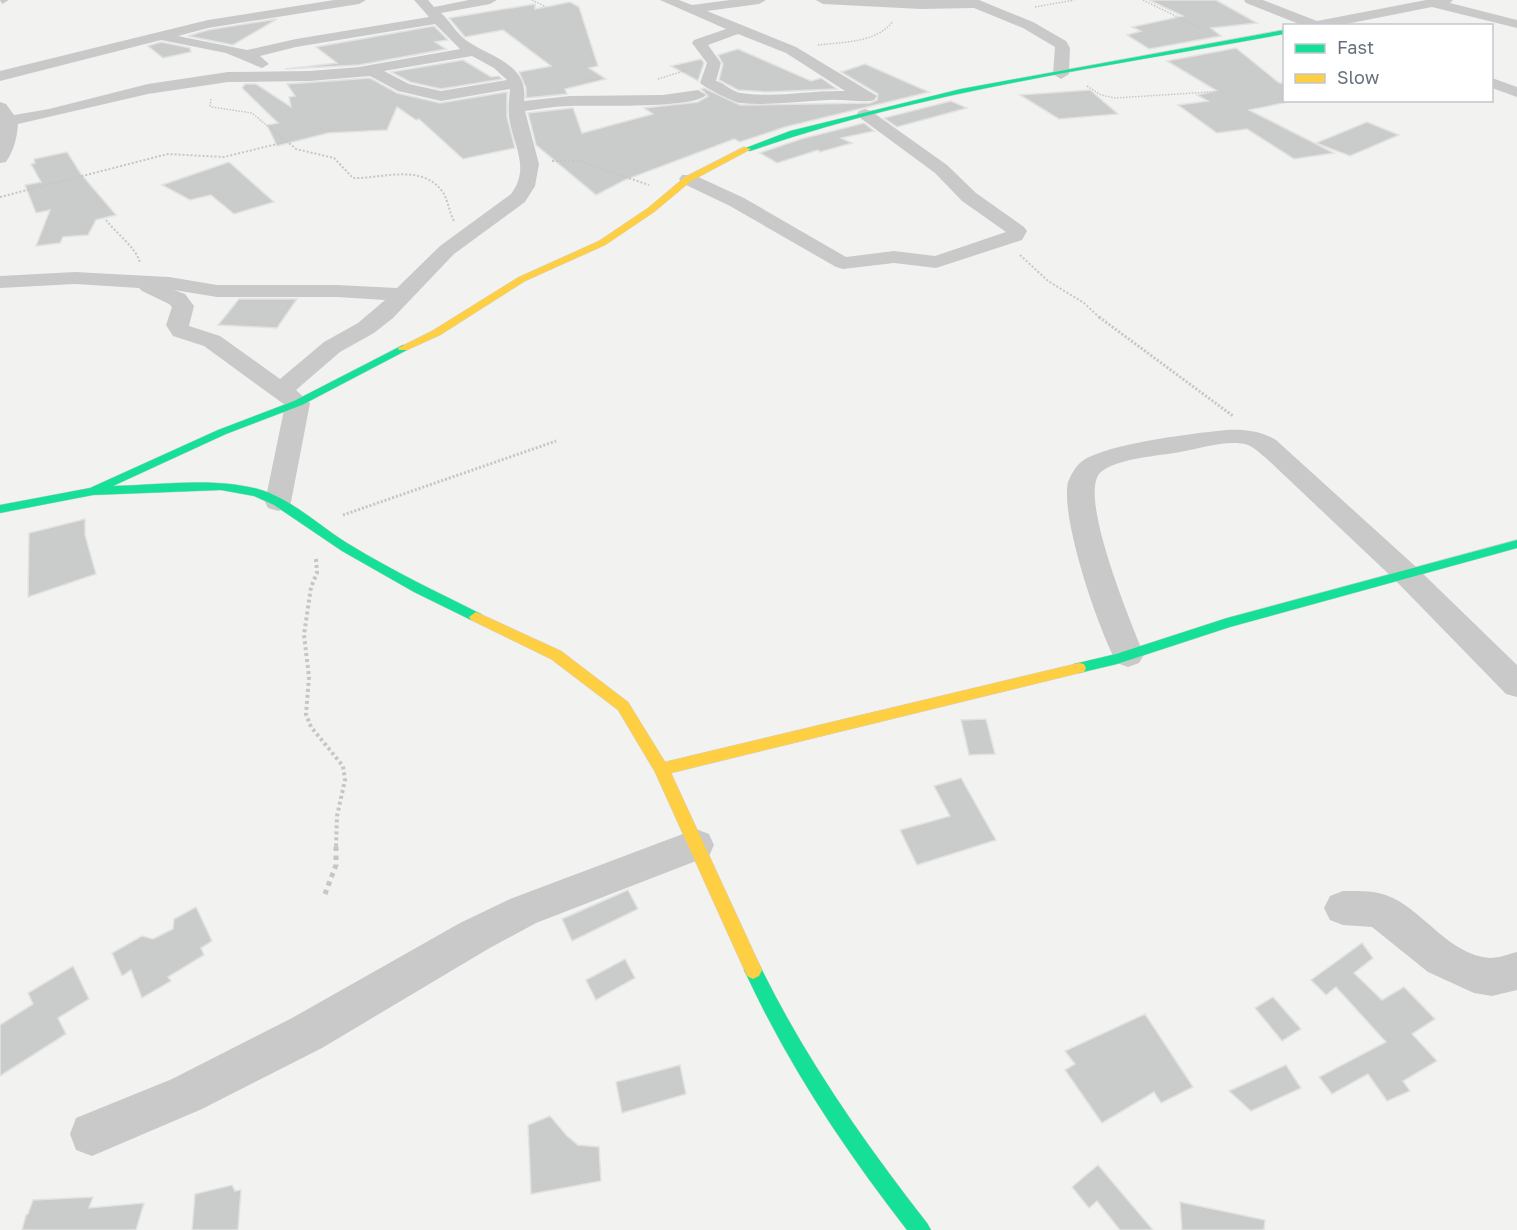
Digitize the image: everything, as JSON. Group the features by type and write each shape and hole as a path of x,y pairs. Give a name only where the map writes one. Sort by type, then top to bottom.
{"street":[{"path":"0,76 208,24 359,0"},
{"path":"244,55 430,10 490,0"},
{"path":"667,0 791,50 842,83 941,169 969,197 1011,225 1017,231 1017,235 936,262 894,257 843,264 737,202 688,179"},
{"path":"693,9 759,0"},
{"path":"823,0 890,3 972,2 1028,26 1061,44 1064,73"},
{"path":"1251,0 1312,24"},
{"path":"1320,24 1440,1 1517,24"},
{"path":"278,502 290,397 332,347 366,328 385,313 401,295 464,237 518,198 526,189 530,162 516,107 519,97 517,83 507,71 460,43 430,10"},
{"path":"741,28 700,42 714,63 708,83 721,87 736,98 799,99 828,95 867,105 891,107 1123,60 1283,32"},
{"path":"160,36 244,55 260,62 271,76"},
{"path":"10,121 49,114 135,91 207,79 310,76 365,70 473,51"},
{"path":"365,70 381,74 404,88 435,96 517,83"},
{"path":"1493,84 1517,92"},
{"path":"516,107 570,101 663,100 698,95"},
{"path":"93,491 222,432 290,397 436,333 522,279 602,243 627,227 688,179 733,155 867,105"},
{"path":"0,107 10,121 9,138 0,158"},
{"path":"0,282 59,278 144,281 217,291 337,291 401,295"},
{"path":"144,281 177,299 184,309 177,325 181,331 212,341 290,397"},
{"path":"1128,655 1094,563 1079,496 1081,477 1087,469 1098,463 1147,450 1237,436 1262,443 1276,453 1406,573 1517,685"},
{"path":"0,509 93,491 221,486 256,493 278,502 346,548 419,589 556,655 580,672 623,706 661,769 766,999 806,1072 868,1165 920,1230"},
{"path":"661,769 1128,655 1227,623 1517,544"},
{"path":"92,1134 187,1094 297,1039 474,936 523,911 696,845"},
{"path":"1343,908 1381,911 1442,959 1474,974 1492,977 1517,971"}],"path":[{"path":"532,0 546,7"},
{"path":"1143,0 1196,25 1224,42"},
{"path":"791,50 879,34 893,23 890,3"},
{"path":"655,80 683,69 712,71"},
{"path":"1064,73 1101,95 1115,98 1225,90"},
{"path":"207,79 212,94 211,106 252,113 299,150 334,158 353,178 394,173 416,174 439,188 447,202 448,210 464,237"},
{"path":"586,79 605,80"},
{"path":"0,197 168,154 224,157 286,141"},
{"path":"530,162 579,161 630,177 668,194"},
{"path":"106,220 121,239 136,250 144,281"},
{"path":"1006,240 1048,281 1084,303 1108,325 1238,420 1262,443"},
{"path":"325,894 336,865 337,816 345,780 343,766 311,727 306,714 309,677 303,635 311,587 316,573 316,527 360,509 556,441"}],"building":[{"path":"1149,0 1216,0 1257,23 1211,28 1221,36 1149,49 1127,35 1141,31 1132,27 1183,16"},
{"path":"570,2 579,7 598,66 589,68 606,79 565,89 567,94 526,98 526,88 519,72 551,66 503,30 465,37 449,18 535,4 535,9"},
{"path":"277,19 233,45 188,36 208,30"},
{"path":"434,26 448,40 435,42 446,49 359,65 285,69 337,63 316,47"},
{"path":"161,42 190,48 191,52 163,58 148,46"},
{"path":"1236,48 1283,84 1284,103 1249,110 1334,153 1294,159 1247,129 1217,133 1178,105 1208,101 1197,95 1217,91 1167,61"},
{"path":"738,49 811,81 821,78 837,89 767,92 738,90 719,80 723,64 718,55"},
{"path":"701,59 704,63 698,81 671,66"},
{"path":"463,60 491,77 499,76 502,79 441,89 410,82 391,72"},
{"path":"865,64 929,92 785,127 740,142 734,139 625,180 596,195 536,145 528,113 573,108 582,133 653,114 644,108 698,102 708,96 701,89 704,88 740,105 870,103 877,100 878,94 841,72"},
{"path":"370,78 397,93 440,103 507,92 507,117 515,148 463,159 419,119 416,120 397,107 387,130 328,133 277,146 267,125 278,123 242,88 245,84 256,84 291,107 289,97 295,96 287,84"},
{"path":"1090,90 1118,114 1059,119 1020,95"},
{"path":"951,101 967,108 897,127 884,118"},
{"path":"1367,122 1399,135 1350,156 1316,143"},
{"path":"864,123 874,131 841,138 852,143 820,152 818,150 777,163 760,153 801,139"},
{"path":"67,152 81,174 116,215 96,220 88,235 63,237 60,243 36,246 50,210 36,213 25,185 41,182 31,164 35,163 34,159"},
{"path":"229,162 274,202 234,214 211,195 190,200 162,185"},
{"path":"239,299 297,299 277,328 218,325"},
{"path":"85,519 85,535 96,574 28,597 29,533"},
{"path":"986,719 995,754 969,755 961,720"},
{"path":"961,778 996,840 917,865 900,830 950,816 934,786"},
{"path":"628,890 638,909 572,941 562,919"},
{"path":"196,907 212,941 201,948 204,955 168,977 171,981 142,998 131,970 122,976 112,953 142,936 153,939 173,929 174,919"},
{"path":"1362,943 1373,958 1354,973 1382,1000 1404,987 1435,1019 1412,1034 1437,1061 1403,1081 1410,1091 1387,1101 1368,1074 1332,1094 1319,1077 1386,1042 1336,987 1326,995 1311,980"},
{"path":"625,959 635,978 596,1000 586,980"},
{"path":"73,966 89,999 58,1018 66,1034 0,1076 0,1025 33,1004 28,993"},
{"path":"1273,997 1301,1029 1282,1041 1255,1008"},
{"path":"1145,1014 1193,1087 1161,1103 1154,1092 1102,1123 1065,1070 1075,1064 1065,1051"},
{"path":"680,1065 686,1094 622,1113 616,1082"},
{"path":"1286,1065 1301,1088 1251,1111 1229,1091"},
{"path":"550,1116 578,1145 599,1147 601,1181 531,1194 528,1125"},
{"path":"1098,1165 1153,1230 1120,1230 1097,1201 1089,1208 1072,1187"},
{"path":"232,1185 235,1191 241,1190 238,1230 192,1230 195,1194"},
{"path":"93,1197 89,1208 144,1203 136,1230 22,1230 33,1200"},
{"path":"1180,1202 1265,1220 1264,1230 1182,1230"}],"traffic: fast":[{"path":"747,149 793,133 961,91 1283,32"},
{"path":"93,491 222,432 298,403 403,348"},
{"path":"0,509 93,491 221,486 257,493 278,502 346,548 419,589 476,617"},
{"path":"1079,668 1117,659 1227,623 1517,544"},
{"path":"753,970 788,1039 828,1105 920,1230"}],"traffic: slow":[{"path":"403,348 436,333 522,279 602,243 651,210 688,179 747,149"},
{"path":"476,617 556,655 623,706 661,769 753,970"},
{"path":"661,769 1079,668"}]}
